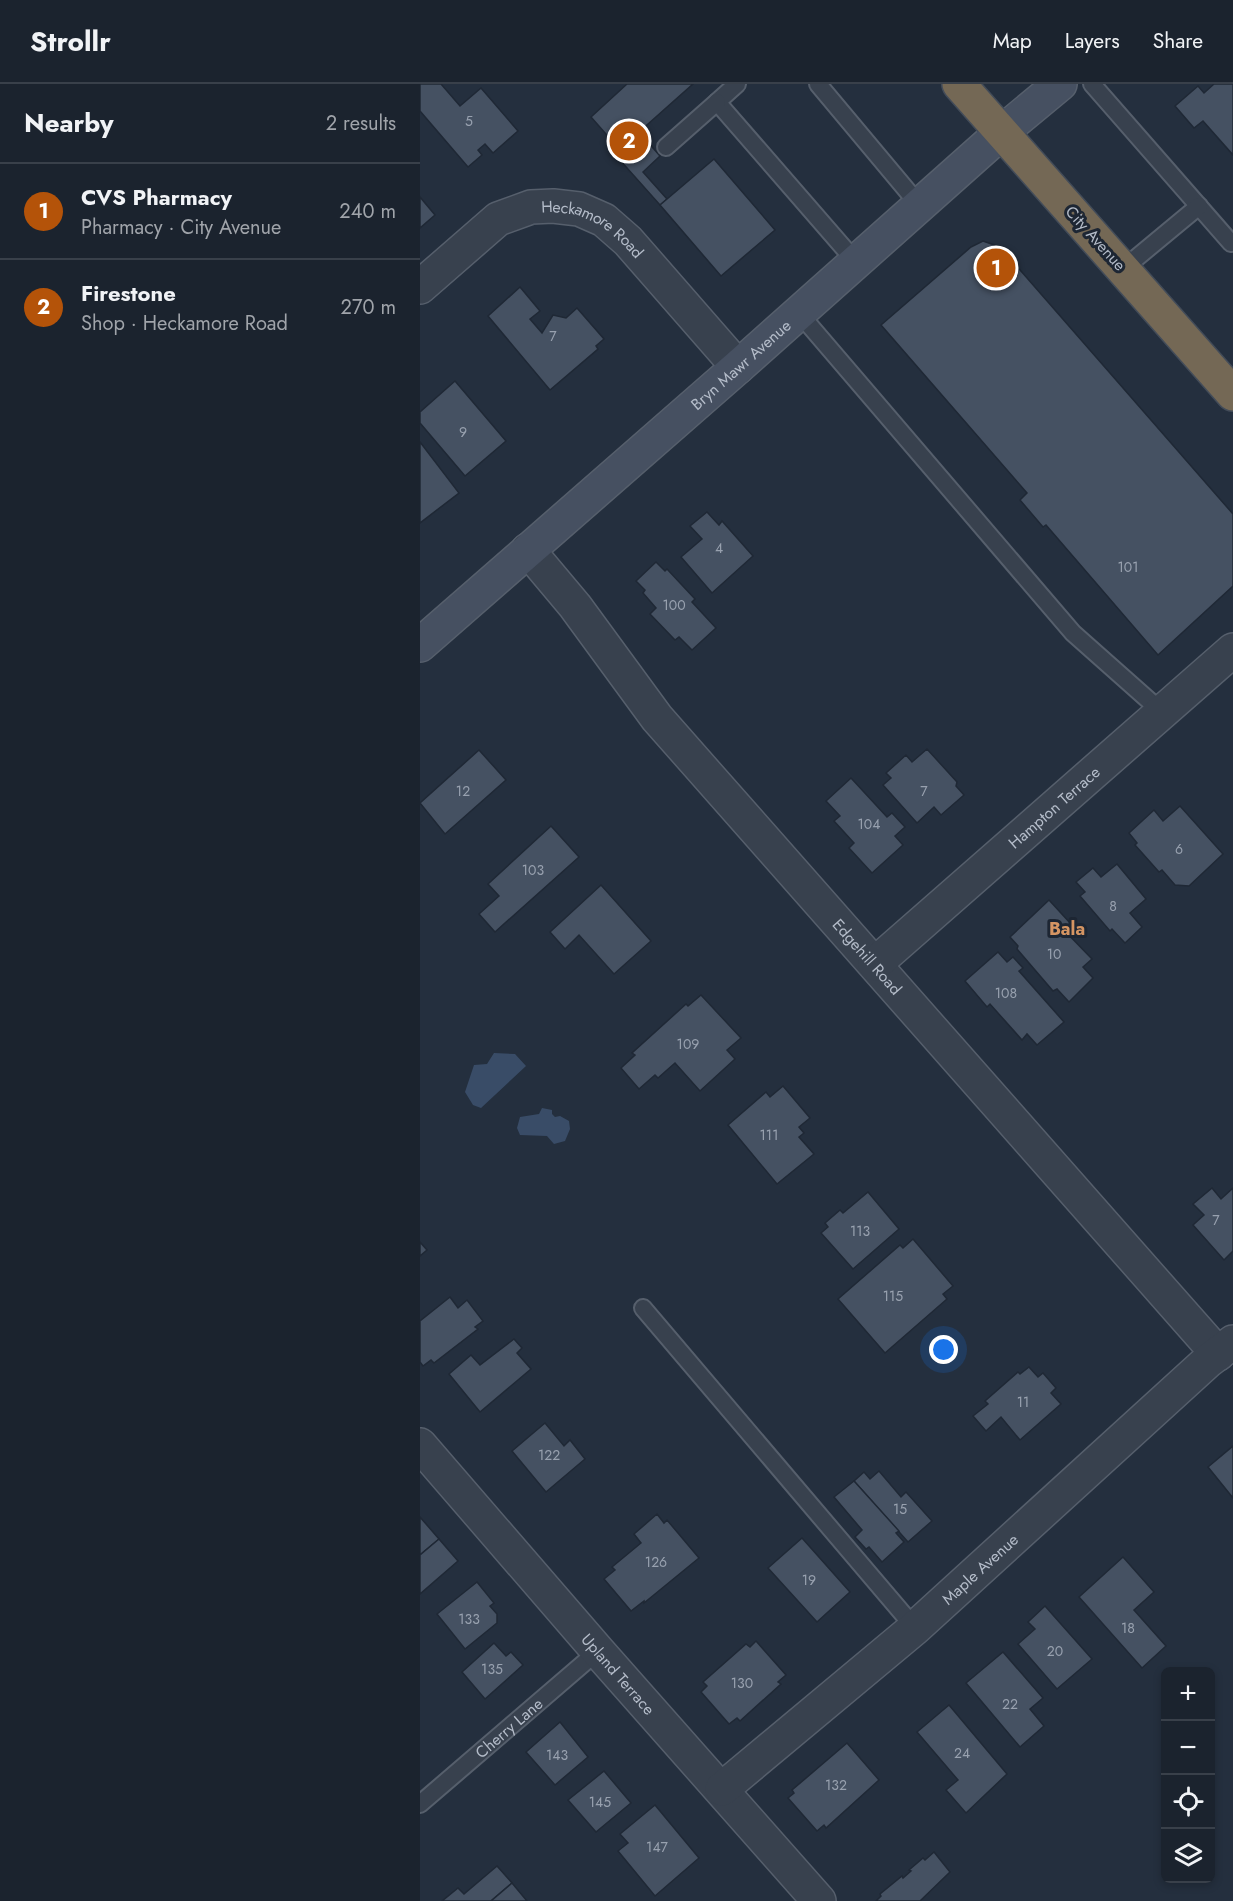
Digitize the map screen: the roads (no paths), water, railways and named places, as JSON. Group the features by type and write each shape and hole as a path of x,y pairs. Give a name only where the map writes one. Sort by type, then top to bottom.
{"highway":[{"name":"City Avenue","path":"959,84 1233,394"}],"street":[{"name":"Bryn Mawr Avenue","path":"420,645 1002,132 1060,84"},
{"name":"Heckamore Road","path":"420,287 498,219 531,207 579,208 617,229 738,367"},
{"name":"Edgehill Road","path":"528,550 575,606 657,718 875,964 1225,1348"},
{"name":"Hampton Terrace","path":"875,964 1233,650"},
{"name":"Maple Avenue","path":"722,1789 915,1628 1225,1348"},
{"name":"Upland Terrace","path":"420,1445 598,1652 819,1901"}],"lane":[{"path":"666,147 737,84"},
{"path":"818,84 920,206"},
{"path":"1092,84 1231,243"},
{"path":"717,102 856,262"},
{"path":"1124,269 1199,206"},
{"path":"799,313 1073,633 1162,712"},
{"path":"643,1308 915,1628"},
{"name":"Cherry Lane","path":"420,1804 598,1652"}],"water":[{"path":"494,1053 515,1054 526,1066 481,1108 473,1105 465,1092 474,1065 487,1064"},
{"path":"542,1108 552,1110 555,1117 560,1116 569,1121 570,1129 565,1141 554,1144 547,1136 520,1135 517,1128 520,1117 539,1114"}],"place":[{"name":"Firestone","path":"629,141"},
{"name":"CVS Pharmacy","path":"996,268"}],"district":[{"name":"Bala","path":"1067,929"}]}
